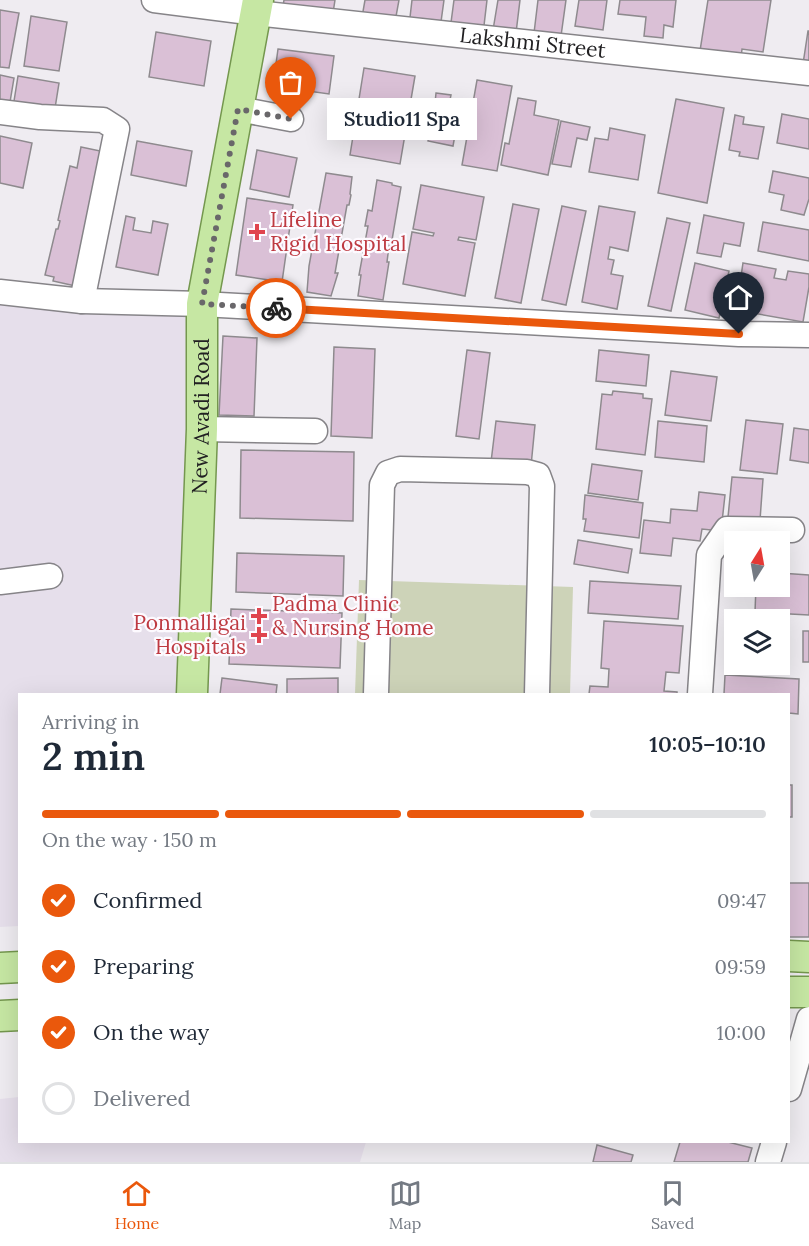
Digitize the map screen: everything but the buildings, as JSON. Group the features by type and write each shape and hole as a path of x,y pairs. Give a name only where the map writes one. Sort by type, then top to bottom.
{"main road":[{"name":"New Avadi Road","path":"192,693 202,429 202,304 257,7"},
{"path":"790,957 809,957"},
{"path":"0,968 18,967"},
{"path":"790,992 809,992"},
{"path":"0,1016 18,1015"}],"street":[{"name":"Lakshmi Street","path":"154,0 257,7 809,73"},
{"path":"238,109 291,119"},
{"path":"0,112 40,117 103,120 117,129 82,301"},
{"path":"0,292 82,301 202,304 739,334 809,334"},
{"path":"202,429 315,431"},
{"path":"376,693 382,485 388,473 400,469 526,472 538,475 542,486 537,693"},
{"path":"700,693 709,555 727,529 792,530"},
{"path":"0,582 50,576"},
{"path":"790,1086 809,1019"},
{"path":"768,1162 774,1143"}],"shaded area":[{"path":"0,301 192,315 177,693 18,693 18,926 0,927"},
{"path":"18,1097 18,1143 366,1143 360,1162 0,1162 0,1099"}],"green space":[{"path":"359,580 573,587 570,693 355,693"}],"way so far":[{"path":"276,308 202,304 238,109 291,119"}],"place":[{"name":"Studio11 Spa","path":"291,119"},
{"name":"Lifeline Rigid Hospital","path":"257,232"},
{"name":"Padma Clinic & Nursing Home","path":"259,616"},
{"name":"Ponmalligai Hospitals","path":"259,635"}],"route":[{"path":"276,308 739,334"}]}
